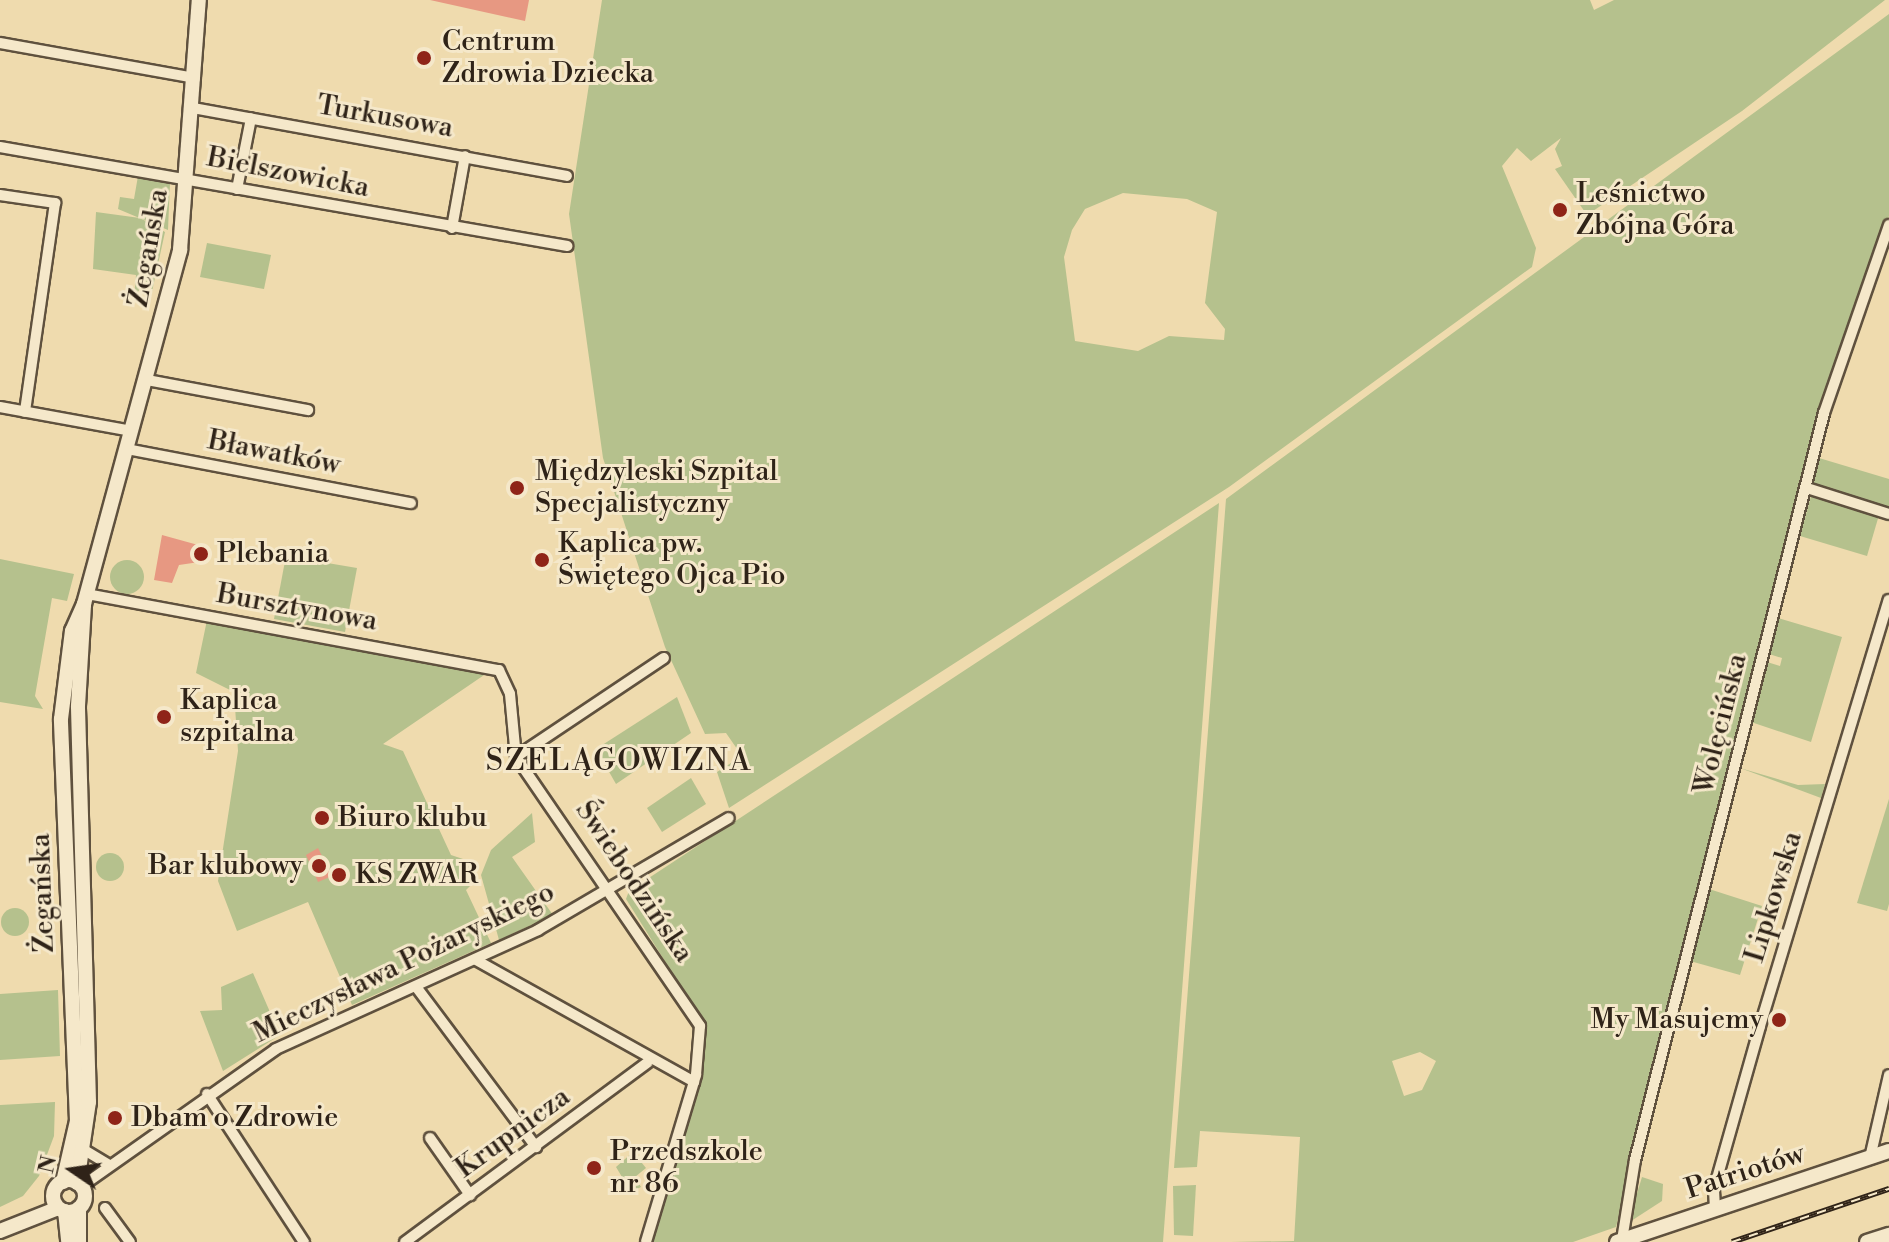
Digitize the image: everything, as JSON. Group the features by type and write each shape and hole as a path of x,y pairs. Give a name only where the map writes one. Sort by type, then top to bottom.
{"street":[{"name":"Żegańska","path":"68,1242 68,1196 77,1110 61,719 72,631 86,599 175,277 188,179 199,0"},
{"path":"0,43 195,78"},
{"name":"Turkusowa","path":"193,108 567,176"},
{"path":"237,189 251,118"},
{"name":"Bielszowicka","path":"0,147 567,246"},
{"path":"452,228 465,156"},
{"path":"0,195 55,203 25,412"},
{"name":"Wolęcińska","path":"1619,1241 1635,1160 1846,337 1889,225"},
{"path":"147,380 308,410"},
{"path":"0,407 132,431"},
{"name":"Bławatków","path":"127,449 411,503"},
{"path":"1807,488 1889,514"},
{"name":"Żegańska","path":"79,1242 68,1196 89,1102 78,706 86,599"},
{"name":"Bursztynowa","path":"86,599 499,670 510,694 516,757"},
{"name":"Lipkowska","path":"1715,1209 1714,1189 1760,1026 1889,600"},
{"path":"516,757 664,658"},
{"name":"Świebodzińska","path":"516,757 612,890 700,1026 694,1082 646,1242"},
{"name":"Mieczysława Pożaryskiego","path":"0,1231 68,1196 207,1094 276,1049 476,960 612,890 729,818"},
{"path":"476,960 648,1062 694,1082"},
{"path":"417,988 536,1147"},
{"name":"Krupnicza","path":"405,1242 648,1062"},
{"path":"1870,1158 1889,1075"},
{"path":"207,1094 304,1242"},
{"path":"430,1138 470,1195"},
{"path":"81,1148 109,1165"},
{"name":"Patriotów","path":"1619,1241 1889,1151"},
{"name":"Mieczysława Pożaryskiego","path":"0,1223 68,1196"},
{"path":"105,1208 130,1242"},
{"path":"1867,1242 1889,1235"}],"green space":[{"path":"602,0 1590,0 1594,10 1614,0 1885,0 1742,111 1587,215 1555,169 1562,166 1555,149 1561,138 1531,161 1517,148 1502,166 1536,248 1532,267 1229,487 729,808 717,772 742,756 726,733 705,734 665,647 603,458 569,214","holes":["1123,193 1187,199 1217,212 1205,303 1225,329 1224,340 1169,336 1138,351 1075,341 1064,257 1072,230 1085,209"]},
{"path":"1889,14 1889,216 1820,410 1616,1227 1573,1242 1231,1242 1294,1241 1300,1137 1200,1131 1197,1167 1174,1168 1226,499","holes":["1420,1052 1436,1061 1422,1090 1404,1096 1392,1061"]},
{"path":"138,176 170,183 168,230 118,209 120,197 134,199"},
{"path":"96,212 140,218 165,232 150,301 143,285 134,297 136,275 93,269"},
{"path":"207,243 271,255 264,289 200,277"},
{"path":"1819,458 1889,479 1889,510 1812,485"},
{"path":"1811,496 1879,515 1867,556 1800,536"},
{"path":"1219,503 1163,1242 651,1242 700,1082 706,1027 626,899 629,891"},
{"path":"286,556 357,568 345,632 274,619"},
{"path":"0,559 74,574 67,601 52,598 35,696 43,709 0,702"},
{"path":"127,560 139,565 144,577 139,589 127,594 115,589 110,577 115,565"},
{"path":"1778,618 1842,637 1811,742 1751,722 1767,662 1780,666 1782,658 1769,654"},
{"name":"KS ZWAR","path":"207,620 490,671 383,744 403,751 451,855 472,862 473,883 466,890 491,943 352,1005 308,902 237,931 218,881 238,751 234,692 196,673"},
{"path":"677,697 691,733 616,784 596,749"},
{"path":"1740,768 1798,785 1825,784 1821,798"},
{"path":"691,778 706,804 662,832 647,808"},
{"path":"1889,799 1889,904 1887,911 1857,903"},
{"path":"532,813 535,842 512,857 553,915 499,940 481,875 491,850"},
{"path":"110,853 120,857 124,867 120,877 110,881 100,877 96,867 100,857"},
{"path":"1709,889 1762,906 1740,975 1690,961"},
{"path":"15,908 25,912 29,922 25,932 15,936 5,932 1,922 5,912"},
{"path":"253,973 280,1035 223,1071 200,1011 222,1010 221,987"},
{"path":"58,990 60,1056 0,1060 0,994"},
{"path":"55,1102 54,1136 39,1176 23,1196 0,1207 0,1105"},
{"path":"633,1152 646,1168 635,1177 641,1187 631,1192 616,1167"},
{"path":"1642,1177 1663,1184 1662,1201 1628,1223"},
{"path":"1196,1185 1193,1236 1174,1235 1173,1186"}],"building":[{"path":"430,0 529,0 525,21"},
{"path":"162,535 209,548 206,561 179,565 172,583 154,580"},
{"name":"Bar klubowy","path":"318,848 332,876 318,882 306,855"}],"railway":[{"path":"1732,1242 1889,1189"}],"place":[{"name":"Centrum Zdrowia Dziecka","path":"424,58"},
{"name":"Leśnictwo Zbójna Góra","path":"1560,210"},
{"name":"Międzyleski Szpital Specjalistyczny","path":"517,488"},
{"name":"Plebania","path":"201,554"},
{"name":"Kaplica pw. Świętego Ojca Pio","path":"542,560"},
{"name":"Kaplica szpitalna","path":"164,717"},
{"name":"Biuro klubu","path":"322,818"},
{"name":"Bar klubowy","path":"319,866"},
{"name":"KS ZWAR","path":"339,875"},
{"name":"My Masujemy","path":"1779,1020"},
{"name":"Dbam o Zdrowie","path":"115,1118"},
{"name":"Przedszkole nr 86","path":"594,1168"}],"district":[{"name":"SZELĄGOWIZNA","path":"619,761"}]}
